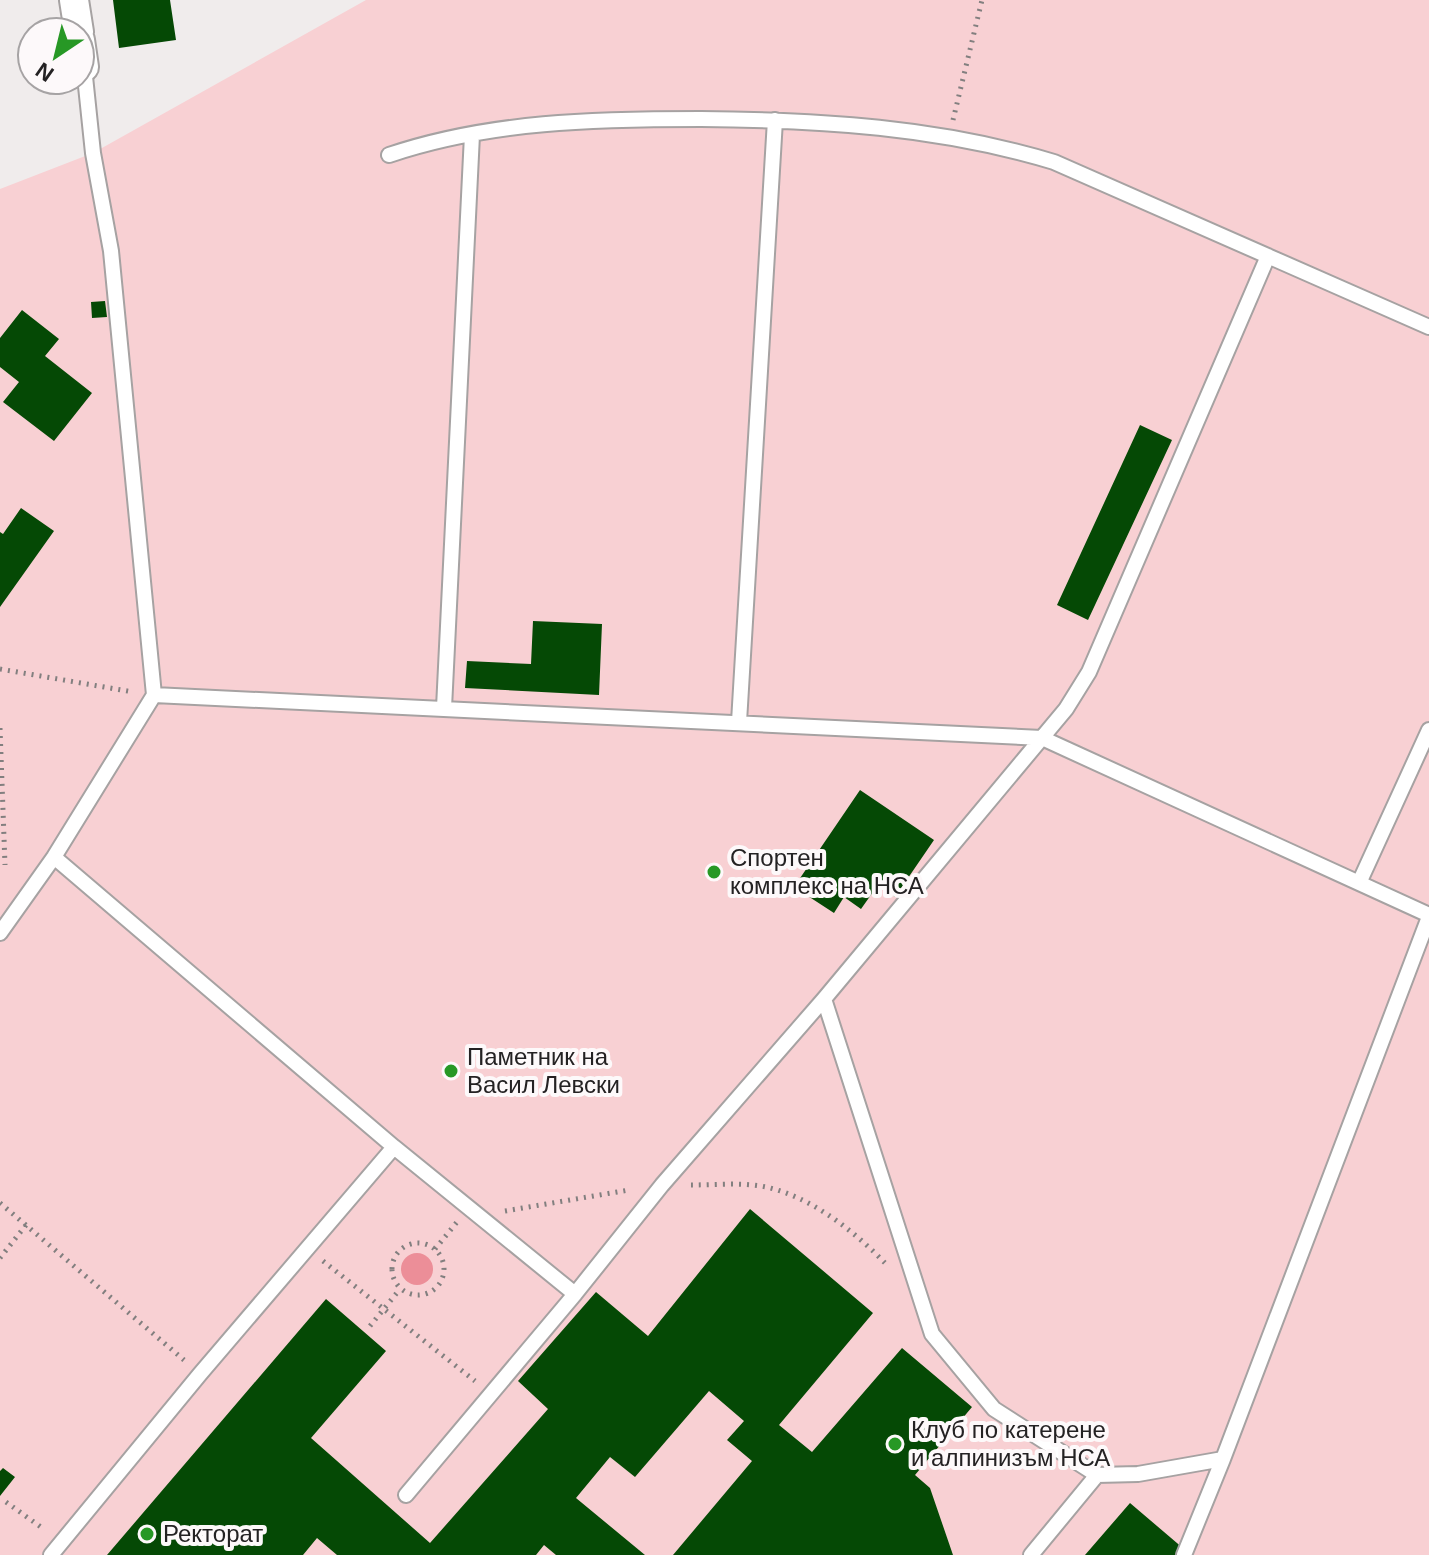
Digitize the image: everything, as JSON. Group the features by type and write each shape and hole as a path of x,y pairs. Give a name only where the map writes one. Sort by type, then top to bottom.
{"lane":[{"path":"0,933 54,857 154,695 111,251 93,153 87,96"},
{"path":"389,155 412,147 526,125 612,119 856,124 1000,145 1054,162 1429,327"},
{"path":"739,722 775,120"},
{"path":"444,708 472,135"},
{"path":"406,1495 662,1185 824,999 1066,709 1089,672 1268,256"},
{"path":"154,695 1042,738 1429,916 1184,1555"},
{"path":"1359,883 1429,730"},
{"path":"54,857 394,1147 575,1294"},
{"path":"824,999 932,1334 994,1409 1097,1475 1138,1474 1223,1459"},
{"path":"51,1555 200,1374 394,1147"},
{"path":"1031,1555 1097,1475"}],"path":[{"path":"949,137 982,0"},
{"path":"0,669 154,695"},
{"path":"0,728 5,865"},
{"path":"435,1249 474,1211 662,1185 765,1187 799,1199 837,1221 888,1265"},
{"path":"0,1203 200,1374"},
{"path":"0,1258 26,1225"},
{"path":"423,1243 435,1249 442,1260 443,1274 437,1286 426,1294 413,1294 400,1289 393,1277 392,1264 398,1252 409,1245 423,1243"},
{"path":"307,1249 491,1394"},
{"path":"370,1326 400,1289"},
{"path":"6,1502 62,1542"}],"shaded area":[{"name":"Спортен комплекс на НСА","path":"366,0 1429,0 1429,1555 0,1555 0,189 93,153"},
{"path":"417,1253 429,1257 433,1269 429,1281 417,1285 405,1281 401,1269 405,1257"}],"building":[{"path":"113,0 170,0 176,40 119,48"},
{"path":"105,301 107,317 92,318 91,302"},
{"path":"22,310 59,339 45,356 92,393 54,441 3,402 19,382 0,367 0,338"},
{"path":"1140,425 1172,440 1088,620 1057,605"},
{"path":"21,508 54,531 0,607 0,532 3,534"},
{"path":"533,621 602,624 599,695 465,688 467,661 531,664"},
{"path":"860,790 934,840 895,897 878,885 861,909 844,897 834,913 794,887"},
{"path":"750,1209 873,1313 779,1425 812,1452 902,1348 972,1407 915,1475 930,1488 953,1555 673,1555 752,1461 727,1440 744,1421 709,1391 635,1477 610,1457 576,1498 645,1555 556,1555 544,1545 536,1555 337,1555 317,1538 303,1555 107,1555 326,1299 386,1351 311,1438 430,1543 548,1409 518,1381 596,1292 648,1336"},
{"path":"3,1468 15,1477 0,1496 0,1471"},
{"path":"1130,1503 1184,1549 1179,1555 1085,1555"}],"place":[{"name":"Спортен комплекс на НСА","path":"714,872"},
{"name":"Паметник на Васил Левски","path":"451,1071"},
{"name":"Клуб по катерене и алпинизъм НСА","path":"895,1444"},
{"name":"Ректорат","path":"147,1534"}]}
